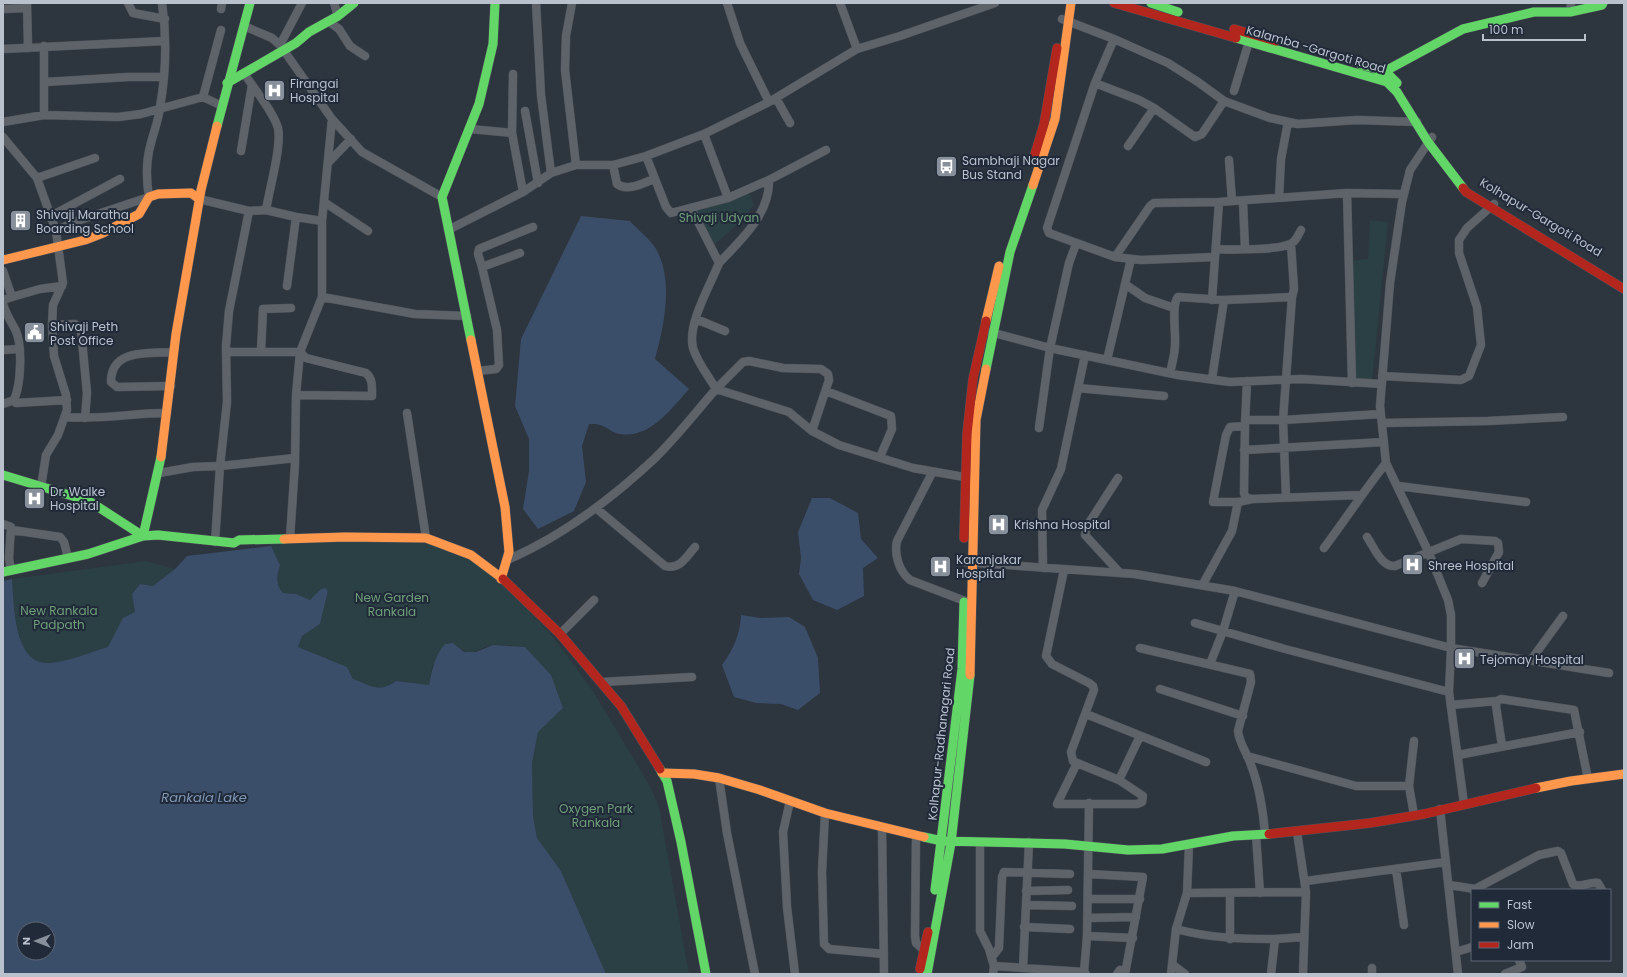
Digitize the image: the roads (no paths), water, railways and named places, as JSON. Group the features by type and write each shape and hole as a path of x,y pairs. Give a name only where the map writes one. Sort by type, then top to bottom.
{"main road":[{"path":"143,536 158,473 172,386 174,352 199,199 227,83 250,3"},
{"path":"227,83 282,47 296,43 309,32 338,16 354,3"},
{"path":"495,3 493,44 479,104 442,197 504,507 509,552 501,579"},
{"path":"927,974 952,843 972,661 968,562 970,478 976,420 1013,243 1055,119 1065,21 1064,3"},
{"path":"970,478 967,434 973,379 983,330 1005,243 1044,124 1065,21 1071,3"},
{"name":"Kalamba -Gargoti Road","path":"1114,3 1250,38 1387,82 1393,88 1430,140"},
{"path":"1151,3 1250,38 1385,72"},
{"path":"1374,77 1463,29 1548,8 1604,3"},
{"name":"Kolhapur-Gargoti Road","path":"1385,72 1416,106 1430,140 1473,191 1492,206 1624,281"},
{"path":"3,260 15,259 58,246 85,240 139,214 149,197 158,194 191,193 199,199"},
{"path":"1492,206 1524,228 1624,289"},
{"path":"3,475 89,501 116,516 143,536"},
{"name":"Kolhapur-Radhanagari Road","path":"919,974 933,909 962,669 964,601 968,562 965,495 970,478"},
{"path":"7,571 88,554 143,536 158,535 234,543 239,540 290,538 426,538 471,555 501,579 560,634 621,706 662,773 669,790 681,842 706,974"},
{"path":"662,773 694,774 719,778 760,790 825,814 952,843 1029,842 1088,845 1128,850 1162,849 1233,836 1297,832 1414,815 1588,778 1624,774"}],"street":[{"path":"128,3 133,13 165,19"},
{"path":"56,231 74,222 149,197 147,186 150,144 160,109 164,77 165,19 162,3"},
{"path":"282,47 302,3"},
{"path":"334,3 338,16"},
{"path":"536,3 541,95 551,173"},
{"path":"572,3 566,36 565,70 576,165"},
{"path":"727,3 740,43 772,100 790,123"},
{"path":"840,3 857,49"},
{"path":"448,230 523,192 551,173 576,165 613,165 646,156 704,134 772,100 857,49 900,36 995,3"},
{"path":"3,9 27,6 28,48"},
{"path":"328,21 339,29 350,46 365,56"},
{"path":"1065,21 1114,39 1168,63 1224,101 1270,118 1298,124 1357,120 1417,122"},
{"path":"244,26 272,38 282,47 332,119 362,152 442,197"},
{"path":"203,97 221,30"},
{"path":"1234,91 1250,38"},
{"path":"1114,39 1095,83 1047,228 1049,233 1115,257 1131,259 1173,260 1245,249 1291,244"},
{"path":"3,49 164,41"},
{"path":"44,46 44,115"},
{"path":"244,73 274,119 278,129 278,144 266,210"},
{"path":"513,74 512,133 523,192"},
{"path":"45,82 128,77 164,77"},
{"path":"1095,83 1139,100 1154,108 1195,137 1199,137 1224,101"},
{"path":"241,150 252,85"},
{"path":"3,122 44,115 118,117 141,114 203,97 222,106"},
{"path":"1128,146 1154,108"},
{"path":"525,111 538,183"},
{"path":"290,538 295,458 296,395 300,352 322,297 322,220 332,119"},
{"path":"1279,198 1281,159 1288,122"},
{"path":"470,129 512,133"},
{"path":"704,134 728,198"},
{"path":"3,136 37,178 56,231 58,246 62,286 53,305 52,325 54,356 67,400 66,417 58,435 46,455 41,487"},
{"path":"328,163 351,140"},
{"path":"1430,140 1410,170 1403,194 1390,283 1382,380 1381,414 1386,463 1428,551 1450,607 1452,648 1449,692 1464,804"},
{"path":"646,156 666,207 671,213 728,198 769,180 826,150"},
{"path":"37,178 95,158"},
{"path":"1229,160 1232,201"},
{"path":"613,165 617,184 621,188 627,188 654,179"},
{"path":"51,216 120,179"},
{"path":"769,180 767,200 753,225 719,263 696,319 692,333 694,350 716,389 789,412 812,431 839,445 932,472 970,478"},
{"path":"1115,257 1150,206 1154,203 1243,201 1348,193 1403,194"},
{"path":"1348,193 1352,383"},
{"path":"199,199 249,211 266,210 296,217 322,220"},
{"path":"1243,201 1245,249"},
{"path":"324,202 368,231"},
{"path":"1212,300 1219,202"},
{"path":"983,330 1050,348 1170,373 1212,379 1247,381 1288,379 1352,383 1382,380 1461,380 1469,376 1480,352 1481,338 1477,307 1459,253 1459,240 1466,228 1492,206"},
{"path":"691,208 719,263"},
{"path":"214,542 227,402 226,352 230,311 249,211"},
{"path":"287,286 296,217"},
{"path":"478,371 496,369 500,365 497,330 478,254 480,249 533,227"},
{"path":"1286,497 1283,420 1288,379 1292,297 1294,289 1291,244 1301,230"},
{"path":"1039,428 1050,348 1069,263 1076,244"},
{"path":"482,267 520,253"},
{"path":"1107,360 1131,259"},
{"path":"3,271 12,297"},
{"path":"1125,284 1145,298 1174,308"},
{"path":"3,300 40,289 62,286"},
{"path":"322,297 414,314 467,316"},
{"path":"1170,373 1175,346 1174,308 1175,300 1178,297 1224,300 1292,297"},
{"path":"1212,379 1224,300"},
{"path":"3,304 8,319 16,329 21,366 18,391 14,400 3,404"},
{"path":"261,352 262,309 291,308"},
{"path":"696,319 725,331"},
{"path":"52,325 75,324 81,330 87,393 85,418"},
{"path":"3,350 19,349"},
{"path":"172,386 117,387 111,382 111,375 112,368 126,357 174,352"},
{"path":"226,352 300,352 306,358 366,372 370,376 372,396 296,395"},
{"path":"1043,568 1042,510 1061,469 1085,355"},
{"path":"507,560 539,544 597,508 654,459 716,389 743,362 749,361 774,367 821,369 828,374 829,380 826,391 812,431"},
{"path":"1247,381 1244,493 1246,498 1252,499"},
{"path":"1078,388 1164,396"},
{"path":"826,391 891,416 892,429 880,457"},
{"path":"16,403 67,400"},
{"path":"66,417 116,417 142,413 167,413"},
{"path":"407,413 426,538"},
{"path":"1360,495 1286,497 1252,499 1238,502 1213,502 1227,431 1234,426 1245,423 1381,414"},
{"path":"1382,423 1488,421 1563,417"},
{"path":"1244,450 1384,442"},
{"path":"158,473 193,467 220,466 295,458"},
{"path":"1324,548 1348,516 1360,495 1386,463"},
{"path":"932,472 897,541 895,550 900,568 904,575 910,580 964,601"},
{"path":"1118,478 1087,526 1085,535 1120,573"},
{"path":"1398,486 1526,502"},
{"path":"1203,584 1232,531 1238,502"},
{"path":"597,508 665,566 673,568 678,566 695,547"},
{"path":"3,524 9,526 12,530 60,537 64,542 68,558"},
{"path":"7,571 10,558 12,530"},
{"path":"1367,537 1384,563 1390,566 1395,566 1428,551 1461,539 1495,541 1498,543 1499,552 1482,583"},
{"path":"968,562 1120,573 1203,584 1452,648 1609,673"},
{"path":"1064,570 1046,656 1052,664 1093,686 1094,695 1071,752 1073,760 1119,780 1143,796 1141,804 1057,804 1077,763"},
{"path":"1210,664 1223,632 1235,591"},
{"path":"560,634 594,600"},
{"path":"1531,660 1563,616"},
{"path":"1195,623 1284,650 1449,692"},
{"path":"1140,648 1250,674 1251,682 1238,730 1239,737 1262,800 1260,893"},
{"path":"602,682 692,677"},
{"path":"1160,689 1243,716"},
{"path":"1451,704 1506,699 1570,709 1576,714 1588,778"},
{"path":"1497,701 1496,706 1502,746"},
{"path":"1086,714 1206,762"},
{"path":"1458,755 1580,732"},
{"path":"1119,780 1140,736"},
{"path":"1414,741 1409,786 1414,815"},
{"path":"1247,756 1356,786 1409,786"},
{"path":"719,778 727,833 755,974"},
{"path":"790,801 783,832 787,907 795,974"},
{"path":"993,966 1011,971 1023,968 1085,973 1088,918 1089,803"},
{"path":"1440,809 1458,974"},
{"path":"825,814 822,872 824,944 829,949 884,954"},
{"path":"882,828 884,974"},
{"path":"1297,832 1306,881 1303,974"},
{"path":"916,835 915,936 916,942 924,950"},
{"path":"1023,968 1029,842"},
{"path":"980,843 980,931 990,949 993,966"},
{"path":"1171,974 1176,929 1187,893 1189,845"},
{"path":"1449,885 1475,889 1535,857 1558,851 1561,853 1573,884 1580,886 1595,882 1598,883 1601,889"},
{"path":"1306,881 1446,862"},
{"path":"1396,869 1404,925"},
{"path":"993,966 999,948 1002,874 1006,872 1070,874"},
{"path":"1088,874 1143,877 1136,900 1137,913 1133,938 1121,973"},
{"path":"1026,891 1068,890"},
{"path":"1187,893 1230,894 1306,892"},
{"path":"1230,894 1230,939"},
{"path":"1088,899 1136,900"},
{"path":"1026,905 1072,906"},
{"path":"1088,918 1137,913"},
{"path":"1024,928 1070,929"},
{"path":"1176,929 1201,936 1230,939 1275,939 1304,937"},
{"path":"1087,936 1133,938"},
{"path":"1271,974 1275,939"},
{"path":"1456,952 1471,946"},
{"path":"1505,974 1522,967 1519,961"},
{"path":"1173,965 1185,974"}],"water":[{"path":"581,216 630,221 656,249 665,275 666,303 655,359 689,389 668,413 651,427 641,432 620,434 604,426 589,424 582,446 586,482 574,511 538,529 523,509 529,471 529,439 515,406 521,339"},
{"path":"812,498 830,498 858,513 861,539 878,558 863,568 864,596 837,610 813,600 799,574 801,558 798,532"},
{"name":"Rankala Lake","path":"271,546 280,565 278,583 280,590 283,593 296,594 310,600 320,590 325,588 328,591 320,624 302,636 298,647 347,667 353,679 370,686 385,687 396,681 429,685 436,658 445,644 453,643 464,652 476,652 493,645 525,647 551,675 563,708 538,732 532,763 533,816 537,838 561,871 606,974 3,974 3,581 12,579 15,616 22,643 28,654 37,661 49,663 72,659 108,647 123,618 135,612 132,594 140,584 153,586 175,569 187,556"},
{"path":"741,615 761,618 789,617 805,627 818,658 820,693 798,710 781,704 756,703 734,697 722,665 735,642"}],"place":[{"name":"Firangai Hospital","path":"275,90"},
{"name":"Sambhaji Nagar Bus Stand","path":"946,167"},
{"name":"Shivaji Maratha Boarding School","path":"21,221"},
{"name":"Shivaji Peth Post Office","path":"34,333"},
{"name":"Dr. Walke Hospital","path":"34,498"},
{"name":"Krishna Hospital","path":"998,524"},
{"name":"Shree Hospital","path":"1413,565"},
{"name":"Karanjakar Hospital","path":"940,566"},
{"name":"Tejomay Hospital","path":"1465,659"}],"park label":[{"name":"Shivaji Udyan","path":"719,217"},
{"name":"New Garden Rankala","path":"392,604"},
{"name":"New Rankala Padpath","path":"59,617"},
{"name":"Oxygen Park Rankala","path":"596,815"}]}
